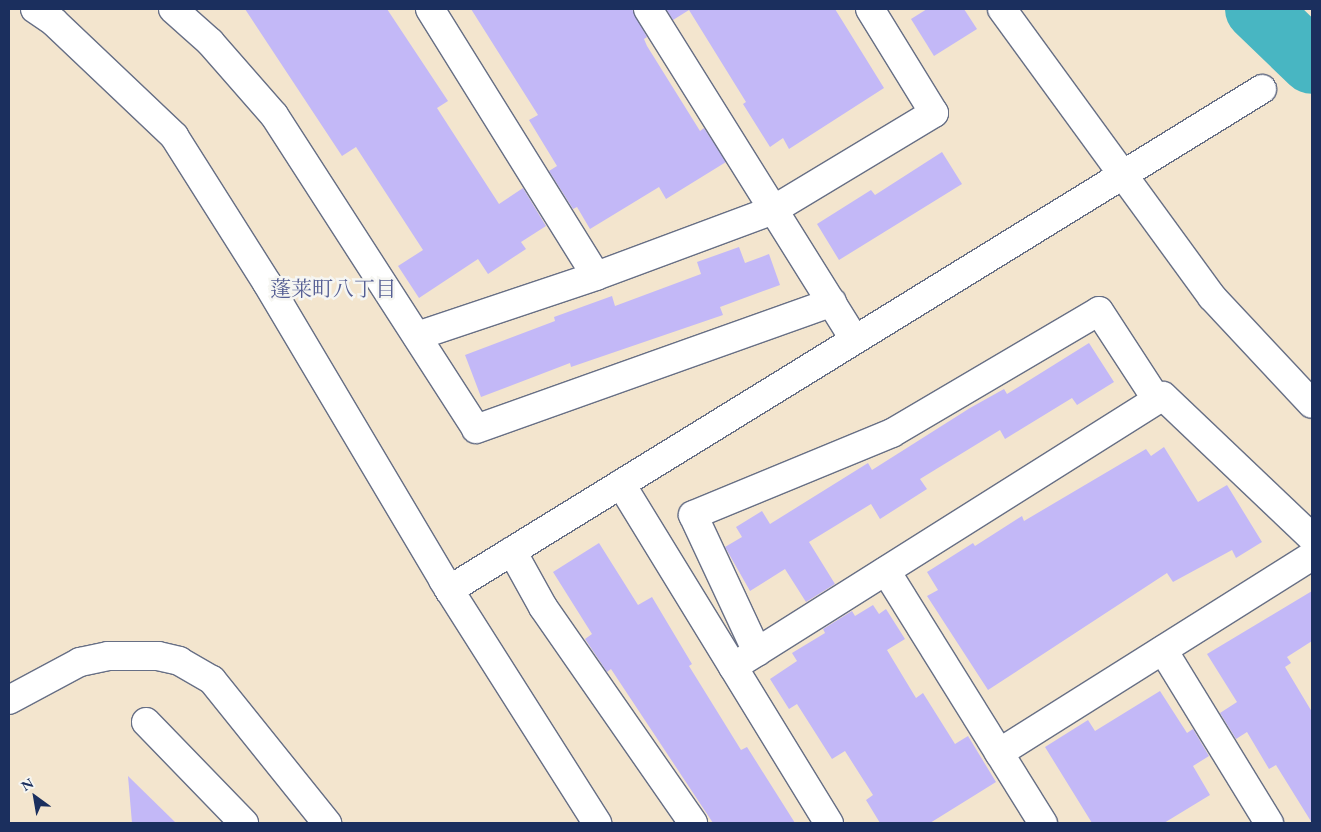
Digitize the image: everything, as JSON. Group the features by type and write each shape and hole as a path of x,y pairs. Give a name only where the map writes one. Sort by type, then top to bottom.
{"street":[{"path":"35,9 54,22 174,136 267,283 449,590 597,823"},
{"path":"430,9 596,276"},
{"path":"648,9 855,340"},
{"path":"417,336 596,276 773,210 934,113 870,9"},
{"path":"1002,9 1212,297 1312,404"},
{"path":"189,14 274,115 476,429 832,302"},
{"path":"449,590 1262,89"},
{"path":"757,652 693,515 892,433 1099,311 1157,400"},
{"path":"733,667 1163,396 1312,538"},
{"path":"621,484 829,823"},
{"path":"512,551 543,607 694,823"},
{"path":"999,753 1312,556"},
{"path":"886,571 1043,823"},
{"path":"1163,650 1269,823"},
{"path":"9,700 80,662 108,656 158,656 179,661 212,680 327,823"},
{"path":"146,722 244,823"}],"building":[{"path":"245,9 387,9 448,101 437,108 499,204 523,188 546,226 521,242 526,249 488,274 478,259 419,298 398,266 423,250 356,147 342,156"},
{"path":"471,9 632,9 647,37 644,39 647,46 700,131 704,128 726,162 666,199 659,187 590,229 577,207 573,209 549,171 557,166 529,120 538,115"},
{"path":"666,9 835,9 884,88 789,149 783,138 770,147 743,104 746,102 689,10 673,20"},
{"path":"927,9 964,9 977,29 934,56 911,19"},
{"path":"942,152 962,184 839,260 817,224 871,190 875,195"},
{"path":"739,247 745,263 769,254 780,285 720,307 723,315 571,367 570,363 481,397 465,355 555,321 554,317 612,296 615,306 701,274 697,262"},
{"path":"1089,343 1114,382 1077,405 1072,398 1005,439 1000,430 920,479 927,489 880,519 871,504 809,542 835,584 806,602 785,569 750,591 725,547 742,537 736,527 762,511 770,524 868,463 872,470 970,408 1004,389 1007,394"},
{"path":"1164,447 1198,502 1227,485 1262,542 1236,558 1232,550 1173,582 1167,573 988,690 927,596 938,590 927,572 973,543 975,546 1022,516 1024,521 1146,449 1151,456"},
{"path":"599,543 638,605 652,597 692,664 689,666 741,750 747,747 795,823 713,823 611,669 607,672 585,639 592,634 553,572"},
{"path":"1312,591 1312,641 1287,657 1291,663 1285,667 1312,712 1312,823 1276,765 1269,769 1247,732 1236,739 1220,713 1237,702 1207,654"},
{"path":"873,605 879,614 886,609 905,639 887,650 916,698 923,693 955,744 968,736 996,782 930,823 880,823 866,800 873,795 845,751 832,759 797,704 789,709 770,679 797,661 792,653 825,633 823,629 852,611 855,616"},
{"path":"1160,691 1187,733 1193,729 1209,756 1193,766 1210,795 1164,823 1092,823 1045,747 1088,720 1095,731"},
{"path":"128,776 176,823 132,823"}],"waterway":[{"path":"1257,9 1312,62"}],"district":[{"name":"蓬莱町八丁目","path":"333,289"}]}
